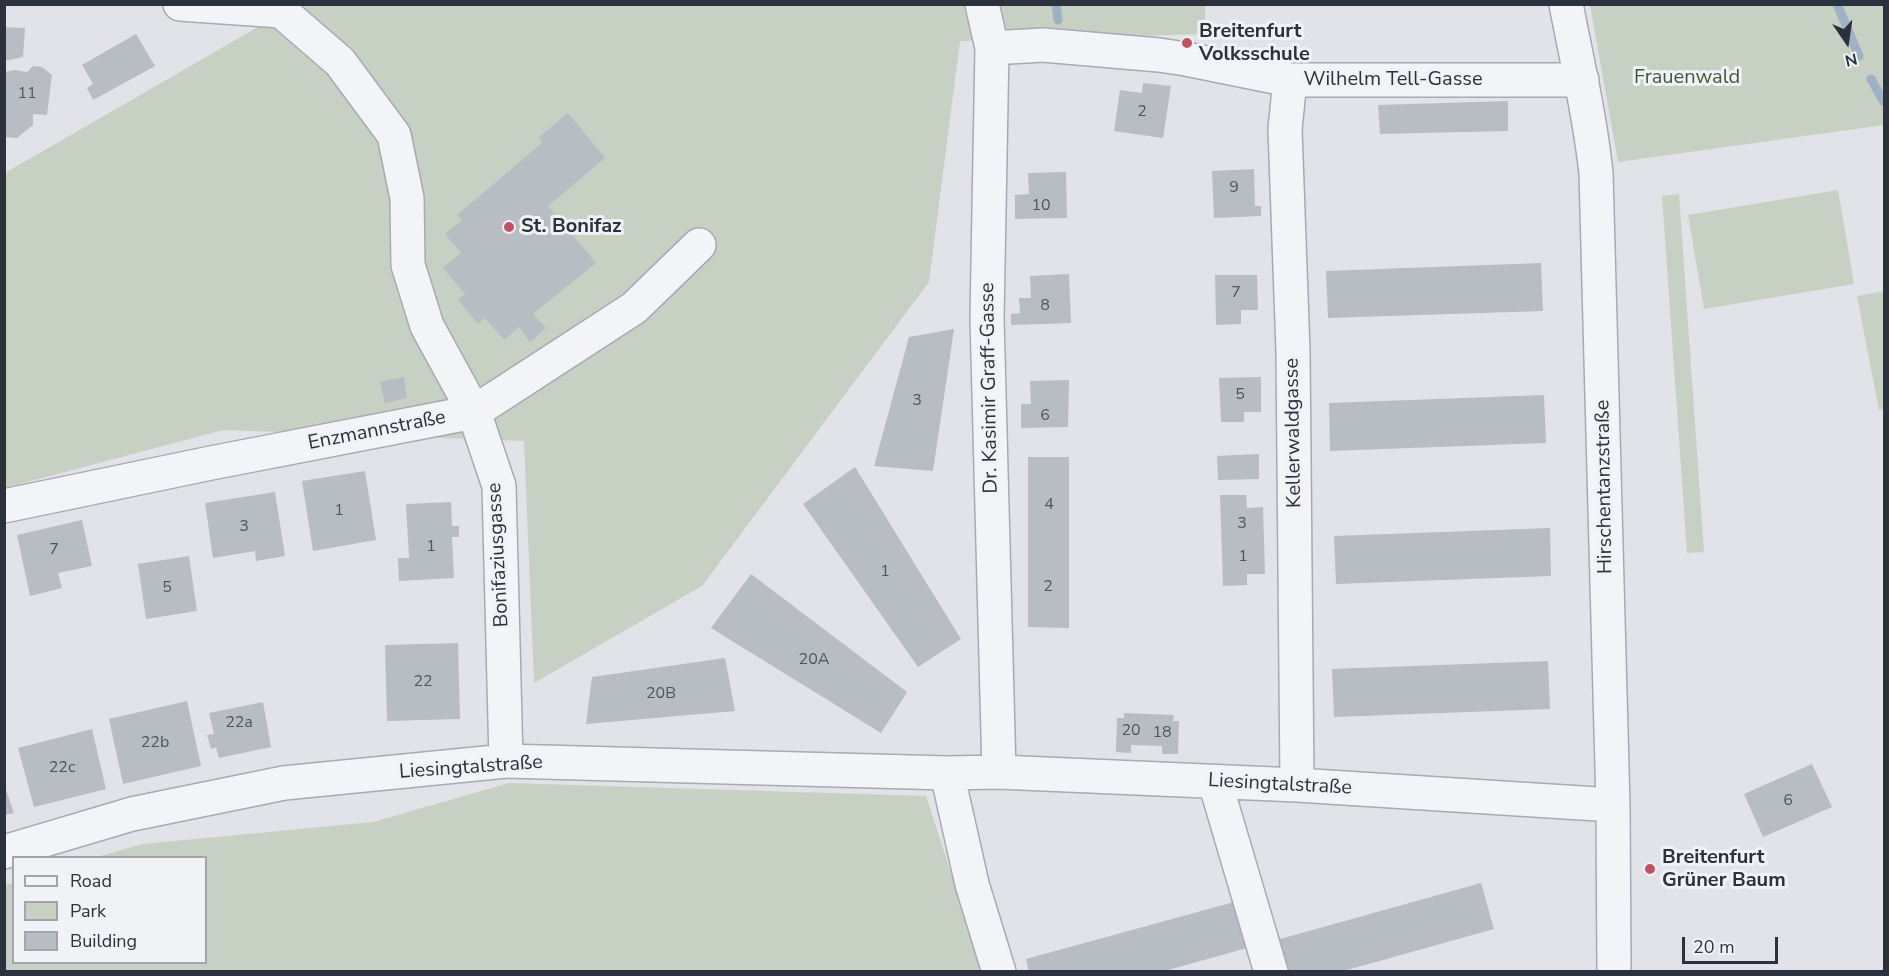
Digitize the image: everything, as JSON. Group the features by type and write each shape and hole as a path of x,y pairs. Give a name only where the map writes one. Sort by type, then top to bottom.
{"street":[{"name":"Bonifaziusgasse","path":"180,4 280,11 340,62 394,135 407,198 408,265 411,275 427,326 474,412 500,486 506,761"},
{"name":"Dr. Kasimir Graff-Gasse","path":"982,4 992,48 987,318 999,772"},
{"name":"Hirschentanzstraße","path":"1566,4 1593,142 1596,173 1613,805 1612,946 1614,972"},
{"name":"Wilhelm Tell-Gasse","path":"992,48 1043,45 1159,55 1290,80 1581,80"},
{"name":"Kellerwaldgasse","path":"1290,80 1285,129 1293,351 1297,785"},
{"name":"Enzmannstraße","path":"4,506 474,412 634,308 699,245"},
{"name":"Liesingtalstraße","path":"4,852 132,814 284,783 506,761 947,773 999,772 1297,785 1613,805"},
{"path":"947,773 972,884 999,972"},
{"path":"1215,782 1271,972"}],"green space":[{"path":"296,5 1205,5 1206,34 960,41 929,282 702,586 534,683 524,441 223,430 5,488 5,173"},
{"name":"Frauenwald","path":"1590,5 1884,5 1884,125 1618,162"},
{"path":"1838,190 1854,284 1704,309 1688,215"},
{"path":"1679,194 1704,552 1687,553 1662,196"},
{"path":"1884,291 1884,409 1879,410 1857,296"},
{"path":"509,783 926,796 983,971 5,972 5,885 12,883 12,964 207,964 207,856 101,856 143,844 373,822"}],"building":[{"path":"4,27 25,28 23,57 4,61"},
{"path":"136,34 155,66 93,100 87,88 93,84 82,65"},
{"path":"33,66 42,67 52,75 47,115 33,114 33,125 17,138 4,137 4,72 15,70 27,72"},
{"path":"1143,83 1171,86 1163,138 1114,131 1120,90 1142,93"},
{"path":"1508,101 1508,131 1380,134 1378,105"},
{"name":"St. Bonifaz","path":"568,113 605,158 548,206 596,263 533,314 546,328 530,342 519,327 504,340 485,318 478,324 458,300 465,294 443,268 461,253 445,234 462,220 457,215 542,143 539,137"},
{"path":"1254,169 1255,206 1261,206 1261,216 1214,218 1212,171"},
{"path":"1066,172 1067,218 1015,219 1015,195 1029,194 1028,173"},
{"path":"1541,263 1543,311 1328,318 1326,271"},
{"path":"1069,274 1071,323 1011,325 1011,314 1020,313 1019,298 1031,298 1030,276"},
{"path":"1215,275 1257,275 1258,310 1241,310 1241,324 1216,325"},
{"path":"954,329 933,471 874,466 909,337"},
{"path":"404,377 407,398 385,403 380,382"},
{"path":"1261,377 1261,412 1244,412 1244,422 1221,422 1219,378"},
{"path":"1069,380 1068,427 1021,428 1021,404 1031,404 1030,381"},
{"path":"1544,395 1546,443 1330,451 1329,403"},
{"path":"1259,454 1259,479 1218,480 1217,456"},
{"path":"1028,457 1069,457 1069,628 1028,627"},
{"path":"855,467 961,639 918,667 803,504"},
{"path":"365,471 376,540 313,551 302,481"},
{"path":"275,492 285,556 256,561 255,551 213,558 205,503"},
{"path":"1220,495 1246,495 1247,508 1263,507 1265,574 1247,574 1247,585 1223,586"},
{"path":"451,502 452,526 459,526 459,537 452,537 454,578 399,581 398,558 409,558 406,504"},
{"path":"82,520 92,566 58,573 62,588 30,596 17,535"},
{"path":"1550,528 1551,576 1336,584 1334,536"},
{"path":"189,556 197,611 146,619 138,564"},
{"path":"751,574 907,692 881,733 711,628"},
{"path":"458,643 460,719 387,721 385,645"},
{"path":"725,658 735,711 586,724 592,677"},
{"path":"1548,661 1550,709 1334,717 1332,669"},
{"path":"187,701 201,766 123,784 109,719"},
{"path":"263,702 271,747 219,758 216,747 211,749 207,735 214,734 209,713"},
{"path":"1124,713 1174,715 1173,721 1179,721 1178,754 1162,754 1162,746 1131,745 1131,753 1116,752 1117,718 1124,718"},
{"path":"92,729 106,789 34,807 18,748"},
{"path":"1812,764 1832,807 1763,837 1744,794"},
{"path":"4,784 14,813 4,815"},
{"path":"1481,883 1494,929 1340,972 1281,972 1273,941"},
{"path":"1234,902 1247,948 1161,972 1029,972 1026,959"}],"waterway":[{"path":"1056,4 1058,20"},
{"path":"1837,4 1859,56"},
{"path":"1871,79 1884,102"}],"place":[{"name":"Breitenfurt Volksschule","path":"1187,43"},
{"name":"St. Bonifaz","path":"509,227"},
{"name":"Breitenfurt Grüner Baum","path":"1650,869"}]}
